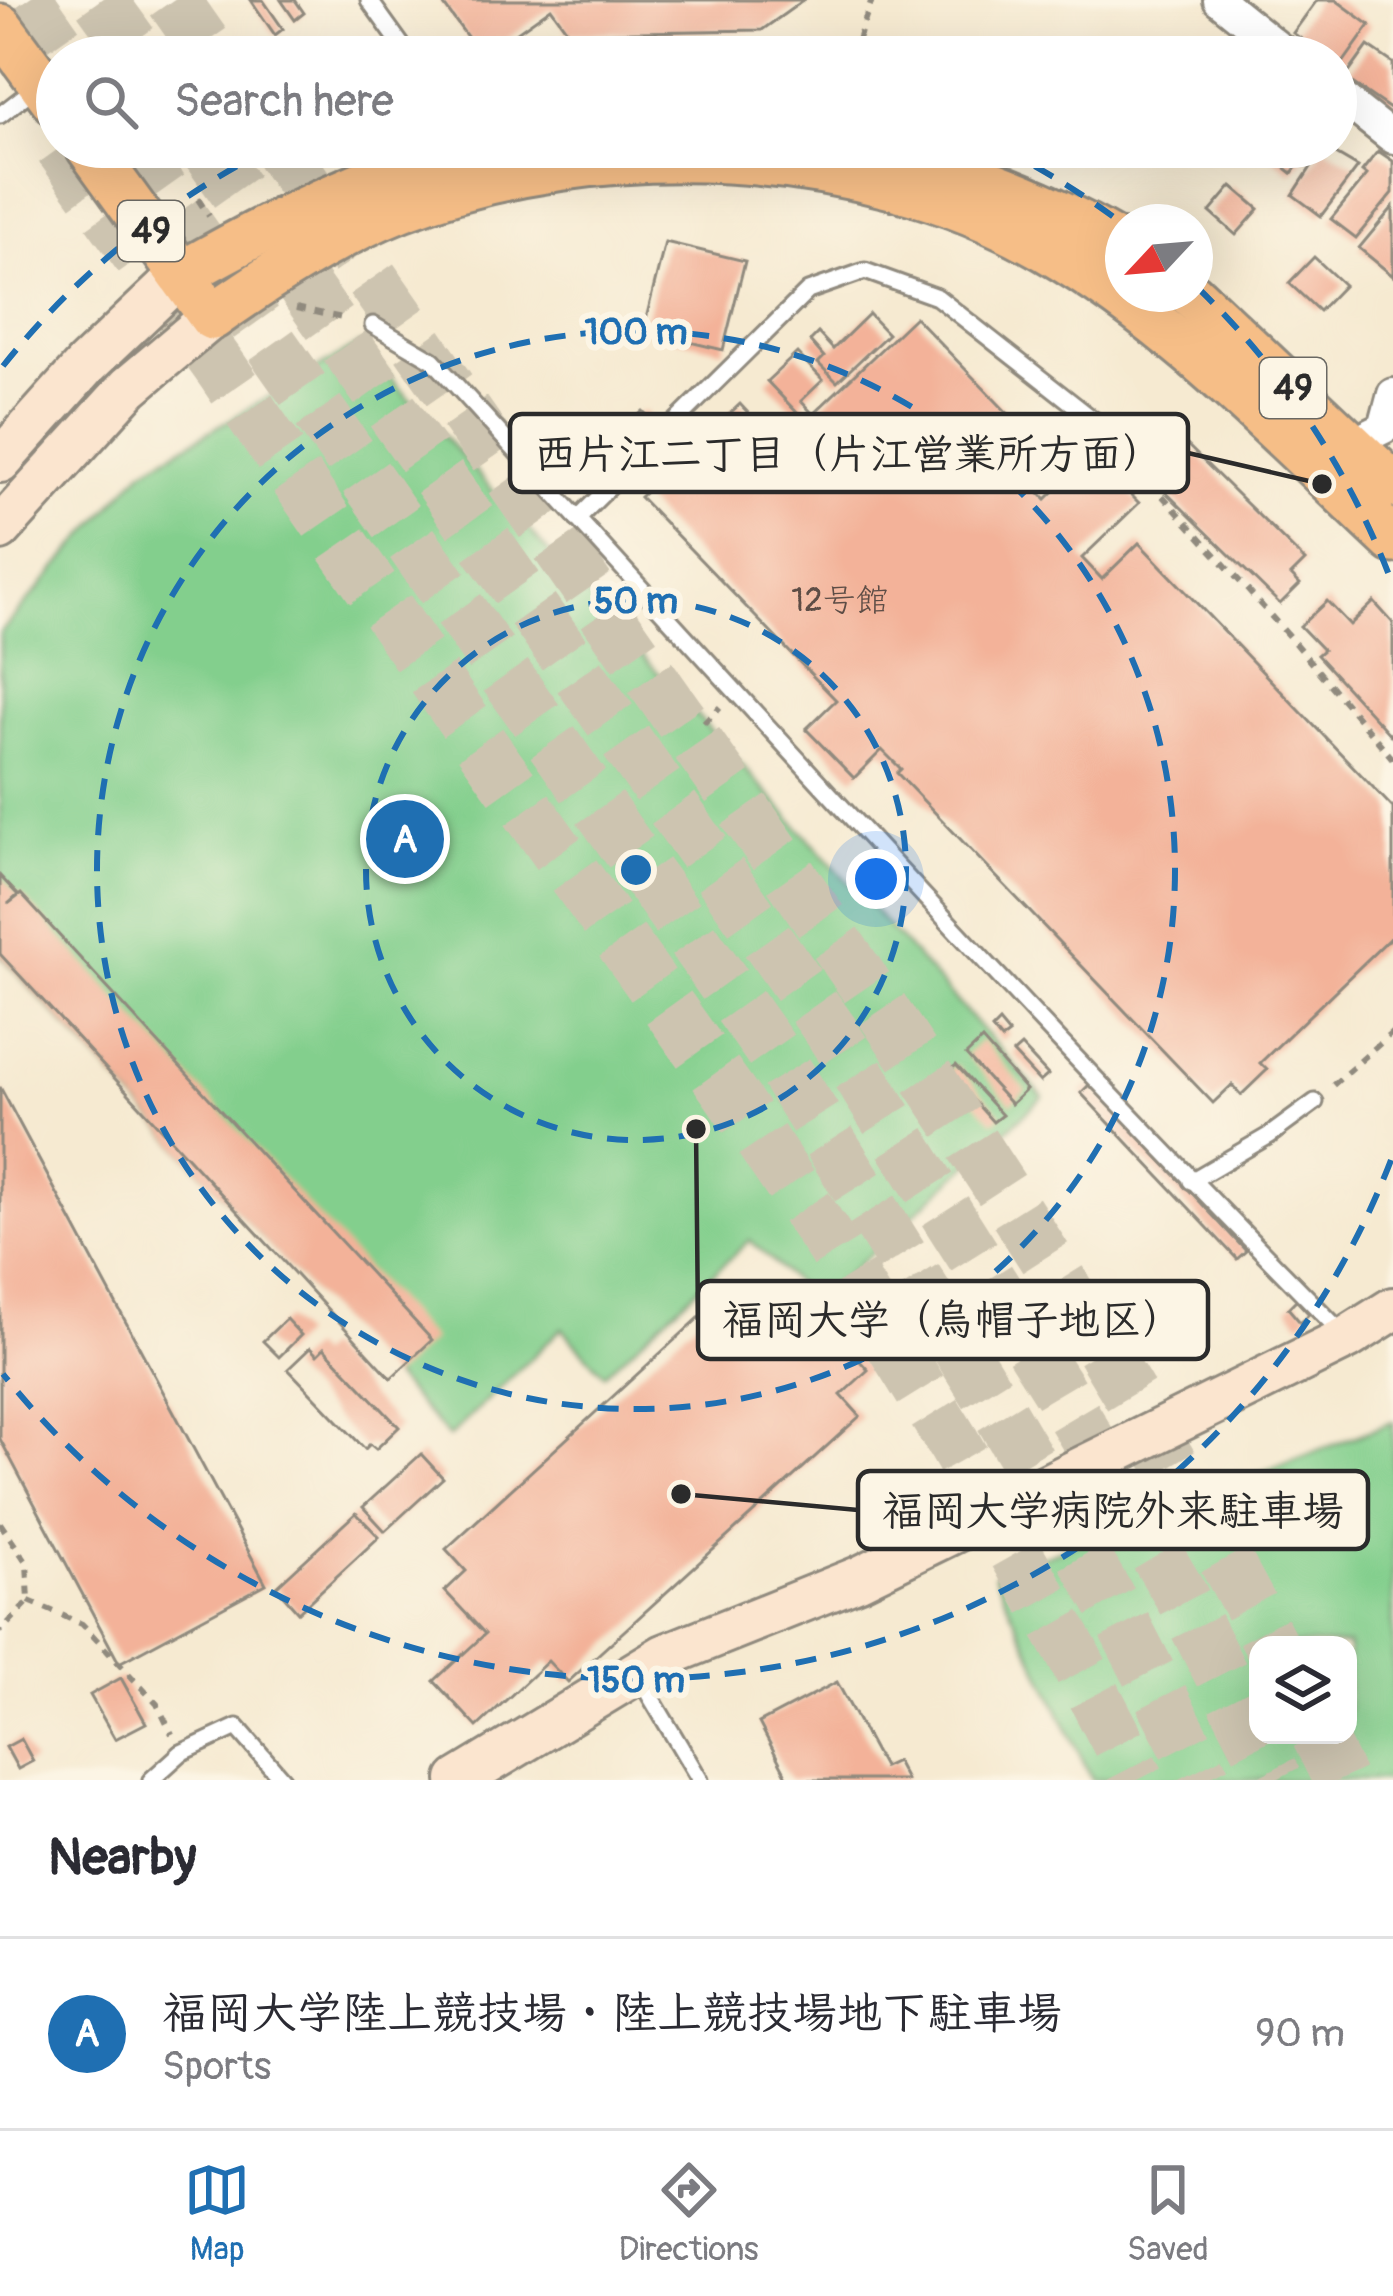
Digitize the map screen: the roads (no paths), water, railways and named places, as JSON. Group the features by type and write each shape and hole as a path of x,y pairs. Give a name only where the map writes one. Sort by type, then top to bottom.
{"main road":[{"path":"0,27 36,75"},
{"name":"49","path":"104,168 212,317 276,272 342,235 422,202 532,171 560,168"},
{"name":"49","path":"182,274 327,198 402,168"},
{"name":"49","path":"796,168 869,180 958,208 1045,248 1161,327 1393,540"},
{"path":"943,168 1027,198 1105,236"},
{"name":"49","path":"1210,312 1393,485"}],"street":[{"path":"1240,6 1269,36"},
{"path":"1357,110 1393,138"},
{"path":"0,461 85,366 182,274"},
{"path":"0,529 129,387 212,317"},
{"path":"1352,445 1384,428 1393,394"},
{"path":"459,1780 664,1656 859,1578 1347,1338 1393,1309"}],"lane":[{"path":"369,0 395,36"},
{"path":"0,115 36,99"},
{"path":"578,519 808,292 865,272 937,297 1100,425"},
{"path":"374,326 433,360 1191,1181 1347,1338"},
{"path":"1191,1181 1270,1135 1315,1102"},
{"path":"637,1673 700,1780"},
{"path":"151,1780 181,1754 237,1726 283,1780"}],"tunnel":[{"path":"26,0 51,36"},
{"path":"100,0 126,36"},
{"path":"173,0 198,36"},
{"path":"76,168 731,1095 832,1246 954,1444 1138,1780"},
{"path":"146,168 781,1064 1002,1417 1123,1623 1204,1780"},
{"path":"220,168 831,1031 1059,1391 1180,1594 1275,1780"},
{"path":"293,168 754,825 988,1169 1135,1404 1266,1636"},
{"path":"1322,1744 1340,1780"}],"place":[{"name":"西片江二丁目（片江営業所方面）","path":"1322,484"},
{"name":"福岡大学陸上競技場・陸上競技場地下駐車場","path":"405,839"},
{"name":"福岡大学（烏帽子地区）","path":"696,1129"},
{"name":"福岡大学病院外来駐車場","path":"681,1494"}]}
